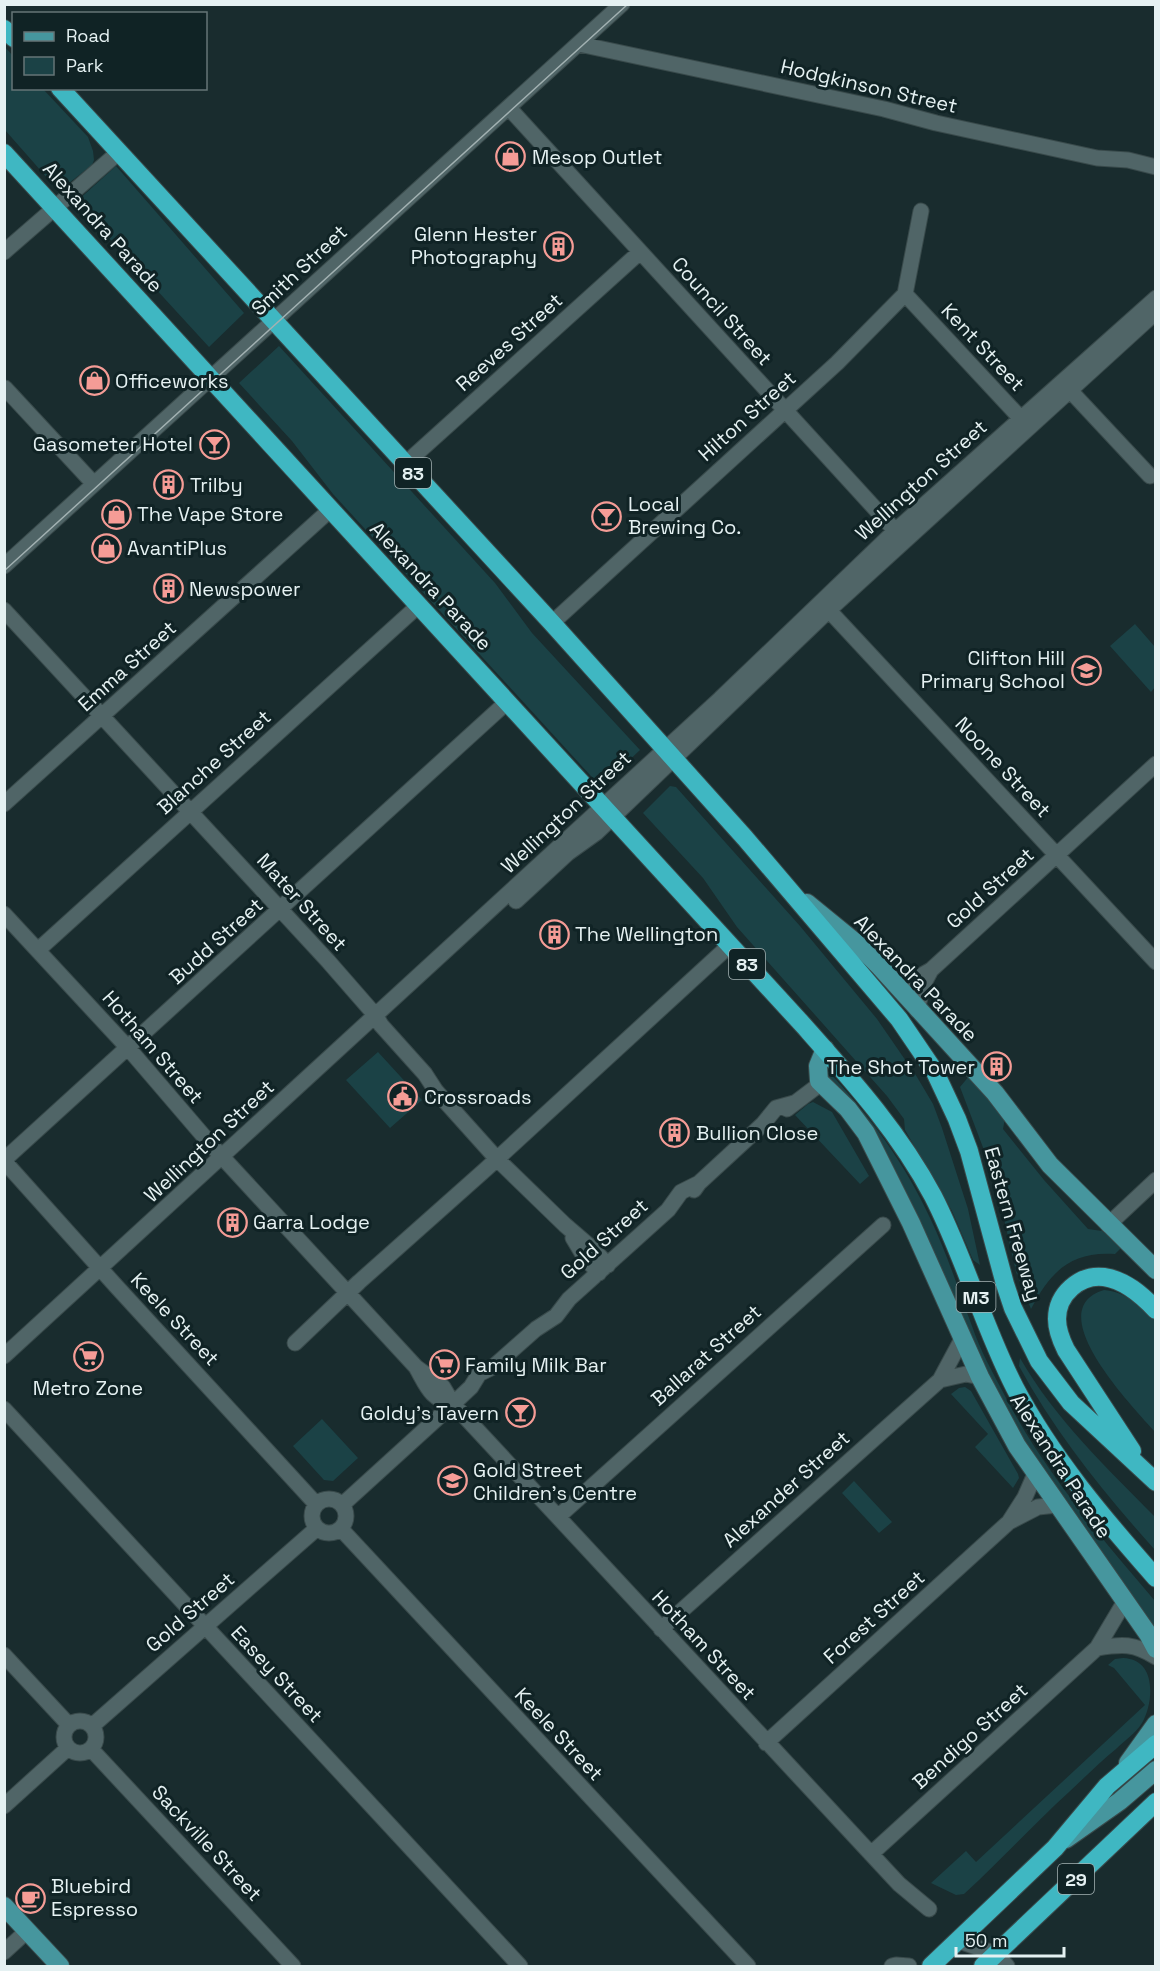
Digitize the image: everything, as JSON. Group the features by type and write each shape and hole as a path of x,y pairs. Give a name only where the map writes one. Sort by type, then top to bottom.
{"highway":[{"name":"Alexandra Parade","path":"62,90 552,623 873,988"},
{"name":"Alexandra Parade","path":"4,153 847,1074 899,1140 933,1196 1015,1388 1037,1427 1078,1485 1155,1578"},
{"name":"Eastern Freeway","path":"873,988 917,1044 947,1095 969,1151 1013,1308 1039,1361 1071,1403 1151,1477"},
{"path":"1151,1477 1066,1350 1059,1334 1057,1317 1059,1306 1069,1290 1081,1281 1100,1277 1129,1287 1155,1310"},
{"path":"1120,1774 1155,1744"},
{"name":"29","path":"931,1966 1055,1848 1098,1796 1120,1774"},
{"name":"29","path":"995,1962 1155,1802"}],"main road":[{"name":"Alexandra Parade","path":"783,883 856,943 995,1093 1050,1165 1155,1270"},
{"path":"820,1084 818,1070 825,1050"},
{"name":"Alexandra Parade","path":"820,1084 848,1109 866,1133 911,1223 980,1377 1017,1446 1148,1634 1155,1649"},
{"path":"1120,1774 1155,1724"},
{"name":"29","path":"1055,1848 1120,1801 1155,1770"},
{"path":"4,1906 60,1966"}],"street":[{"name":"Smith Street","path":"4,566 622,4"},
{"name":"Hodgkinson Street","path":"579,44 884,109 936,123 1097,158 1128,160 1153,166"},
{"name":"Council Street","path":"509,108 900,536"},
{"path":"4,252 119,152"},
{"path":"906,294 921,211"},
{"name":"Reeves Street","path":"405,464 640,252"},
{"name":"Hilton Street","path":"552,623 785,410 906,294"},
{"name":"Kent Street","path":"906,294 1025,423"},
{"name":"Wellington Street","path":"1066,386 1155,298"},
{"name":"Wellington Street","path":"4,1368 104,1272 608,811 900,536 1066,386 1155,312"},
{"path":"1066,386 1150,476"},
{"path":"5,388 94,484"},
{"name":"Emma Street","path":"4,804 330,510"},
{"name":"Noone Street","path":"825,605 1155,962"},
{"name":"Blanche Street","path":"38,950 418,606"},
{"name":"Mater Street","path":"4,610 104,715 281,909 425,1074 436,1092 497,1159 594,1250 604,1269"},
{"name":"Budd Street","path":"4,1161 507,702"},
{"name":"Gold Street","path":"896,985 908,983 931,970 1155,764"},
{"name":"Hotham Street","path":"4,914 129,1049 172,1101 416,1368 443,1387 453,1404 559,1516 766,1743 899,1884 929,1909"},
{"path":"295,1343 730,945"},
{"name":"Gold Street","path":"917,1010 923,985 931,970"},
{"name":"Gold Street","path":"342,1505 471,1387 485,1381 493,1367 536,1329 556,1316 570,1299 668,1210 687,1198 699,1183 763,1124 783,1114 820,1084"},
{"name":"Keele Street","path":"4,1161 316,1504"},
{"path":"1108,1224 1155,1180"},
{"name":"Ballarat Street","path":"559,1516 883,1225"},
{"name":"Wellington Street","path":"4,1356 104,1272"},
{"name":"Alexander Street","path":"661,1629 940,1380 962,1339"},
{"path":"940,1380 966,1374 980,1377"},
{"name":"Easey Street","path":"4,1409 520,1966"},
{"name":"Forest Street","path":"1009,1522 1035,1474"},
{"path":"327,1499 338,1501 346,1514 341,1529 331,1534 316,1529 311,1519 311,1513 316,1504 327,1499"},
{"name":"Forest Street","path":"766,1743 1009,1522 1038,1508 1057,1505"},
{"name":"Gold Street","path":"92,1726 316,1529"},
{"name":"Keele Street","path":"341,1529 748,1966"},
{"name":"Bendigo Street","path":"871,1854 1097,1648 1125,1601"},
{"path":"1097,1648 1131,1645 1155,1657"},
{"path":"4,1655 69,1725"},
{"path":"83,1721 92,1726 96,1740 91,1749 82,1753 68,1748 64,1734 69,1725 83,1721"},
{"path":"4,1806 68,1748"},
{"name":"Sackville Street","path":"91,1749 293,1966"},
{"path":"4,1952 27,1931"},
{"path":"959,1941 995,1962"},
{"path":"892,1966 909,1966"}],"green space":[{"path":"4,46 12,55 12,90 44,90 88,137 94,160 92,165 69,183 49,180 5,130"},
{"path":"116,166 244,313 209,347 76,202"},
{"path":"279,346 495,583 532,633 640,750 601,787 333,494 292,441 239,383"},
{"path":"1135,624 1155,647 1155,687 1151,692 1110,646"},
{"path":"670,786 676,787 800,926 877,1019 917,1077 933,1104 942,1128 968,1209 980,1265 973,1260 952,1211 905,1130 904,1119 887,1096 737,927 703,878 643,813"},
{"path":"378,1052 422,1100 390,1128 346,1080"},
{"path":"825,1068 871,1121 910,1179 948,1259 979,1344 1020,1424 1074,1503 1155,1601 1155,1635 1019,1439 916,1221 829,1085"},
{"path":"970,1075 1005,1118 1003,1129 1044,1180 1088,1229 1102,1231 1123,1246 1115,1254 1086,1256 1064,1266 1046,1284 1031,1309 1016,1272 995,1179 960,1087"},
{"path":"813,1102 832,1112 869,1176 860,1184 795,1115"},
{"path":"1104,1290 1126,1297 1139,1305 1155,1320 1155,1432 1112,1382 1097,1360 1086,1337 1081,1317 1086,1301"},
{"path":"1020,1358 1065,1422 1155,1517 1155,1550 1099,1485 1065,1439 1019,1366"},
{"path":"965,1387 971,1391 1018,1474 1019,1478 1013,1488 975,1447 988,1434 951,1394"},
{"path":"322,1419 358,1458 333,1481 324,1480 293,1446"},
{"path":"854,1481 892,1522 879,1533 842,1493"},
{"path":"1115,1659 1134,1660 1142,1666 1150,1683 1149,1704 1142,1723 964,1894 956,1895 931,1883 966,1851 976,1862 1145,1705 1114,1668 1108,1665"}],"tram line":[{"path":"4,571 628,4"}],"place":[{"name":"Mesop Outlet","path":"511,157"},
{"name":"Glenn Hester Photography","path":"558,246"},
{"name":"Officeworks","path":"94,381"},
{"name":"Gasometer Hotel","path":"214,444"},
{"name":"Trilby","path":"169,485"},
{"name":"The Vape Store","path":"116,514"},
{"name":"Local Brewing Co.","path":"607,516"},
{"name":"AvantiPlus","path":"106,548"},
{"name":"Newspower","path":"168,589"},
{"name":"Clifton Hill Primary School","path":"1086,670"},
{"name":"The Wellington","path":"554,934"},
{"name":"The Shot Tower","path":"996,1067"},
{"name":"Crossroads","path":"403,1097"},
{"name":"Bullion Close","path":"675,1133"},
{"name":"Garra Lodge","path":"232,1222"},
{"name":"Metro Zone","path":"88,1357"},
{"name":"Family Milk Bar","path":"444,1365"},
{"name":"Goldy's Tavern","path":"520,1413"},
{"name":"Gold Street Children's Centre","path":"452,1481"},
{"name":"Bluebird Espresso","path":"30,1898"}]}
